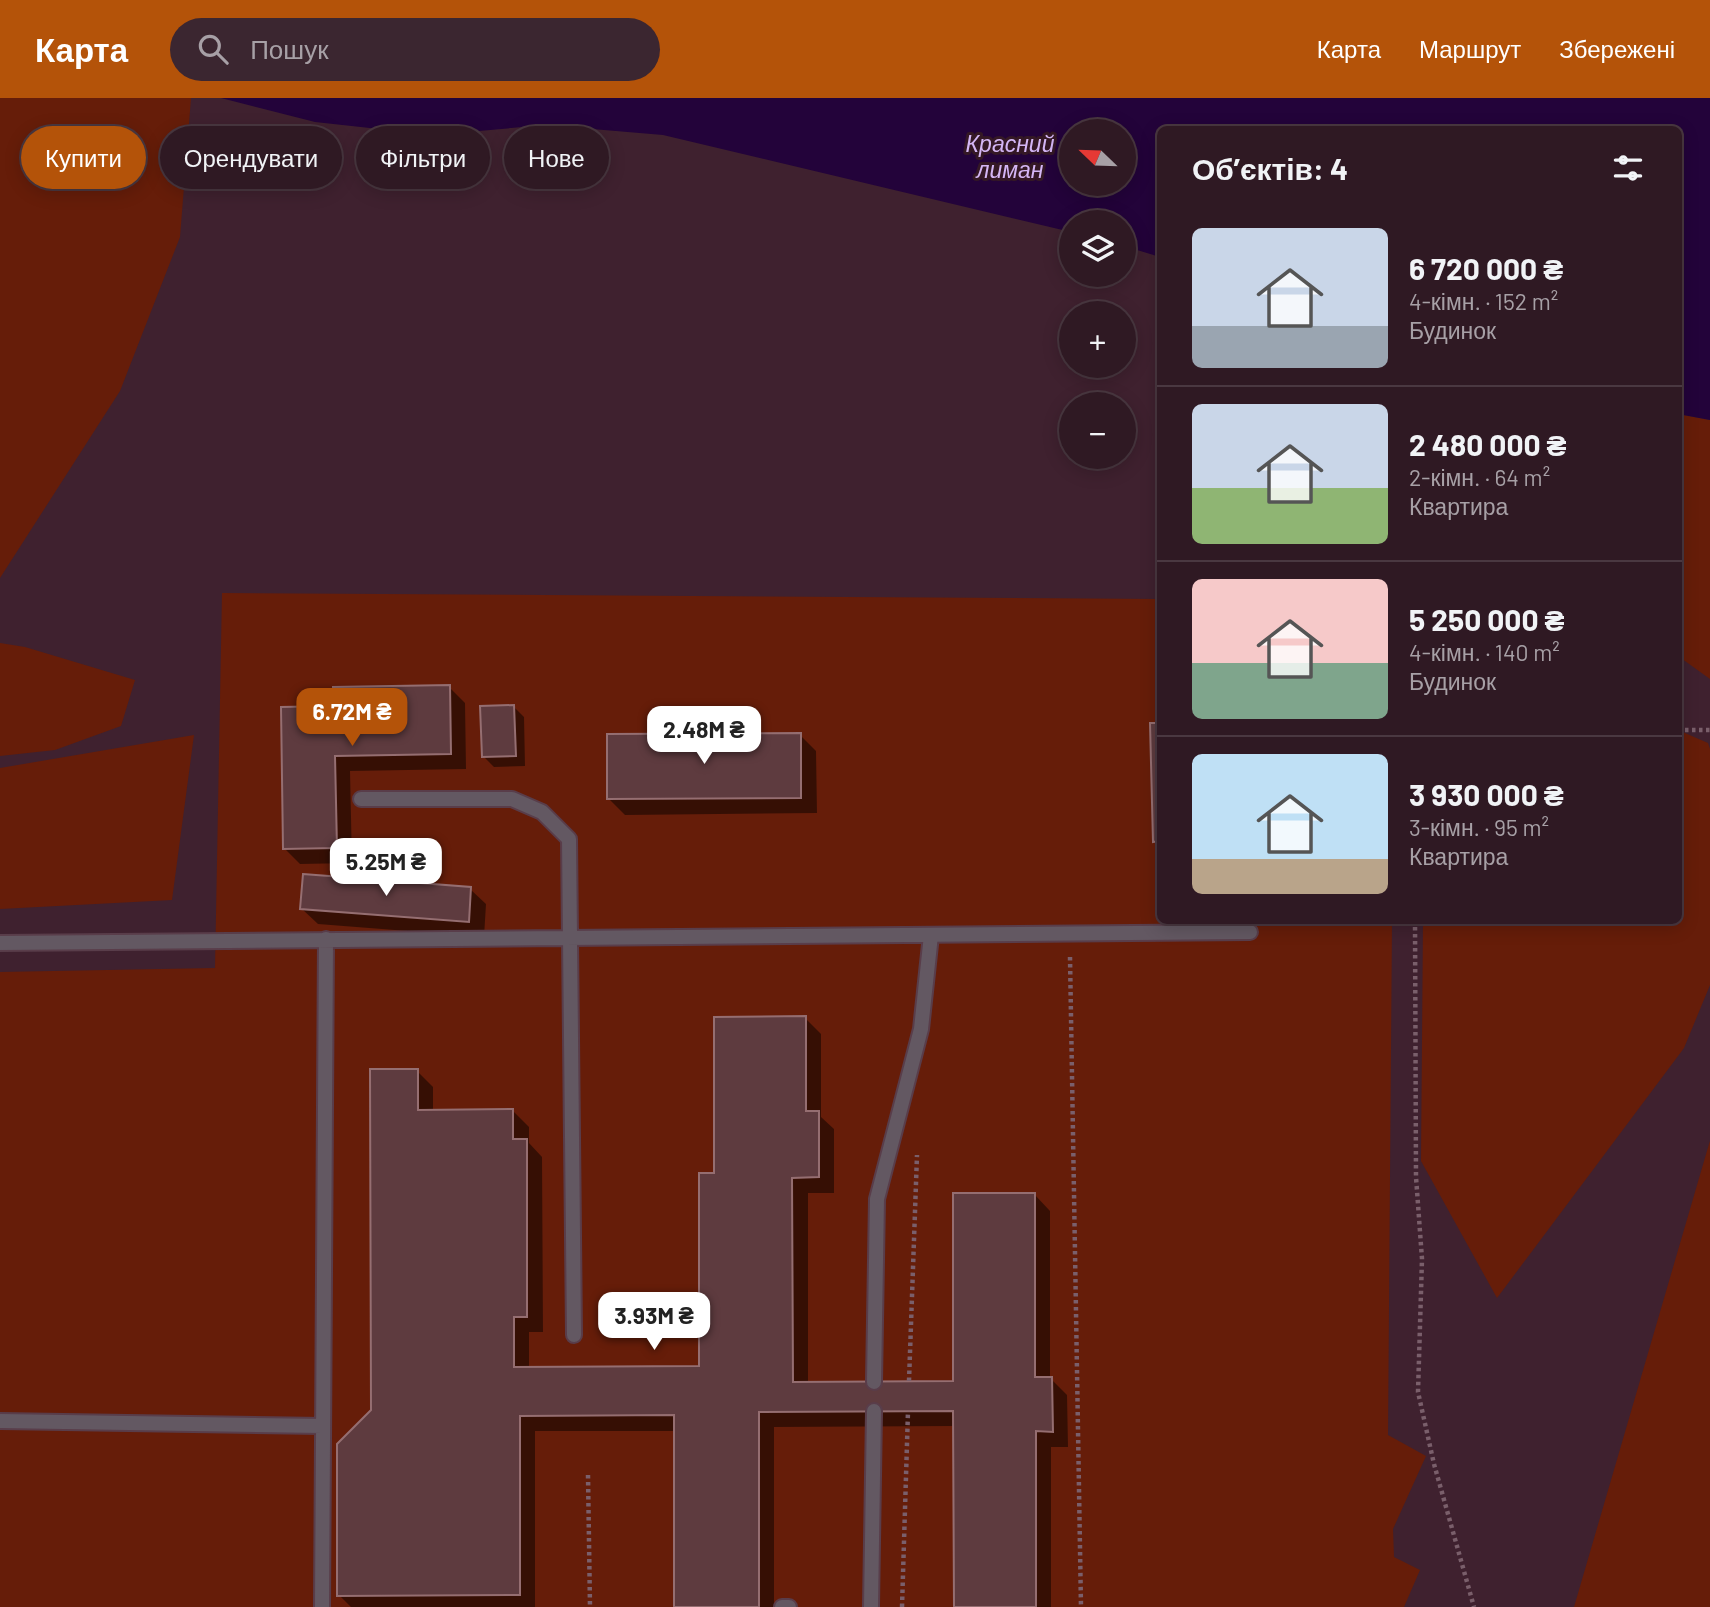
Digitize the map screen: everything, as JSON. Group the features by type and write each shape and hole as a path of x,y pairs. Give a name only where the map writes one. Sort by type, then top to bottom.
{"lane":[{"path":"361,799 512,799 542,812 569,839 573,1335"},
{"path":"0,943 1250,932"},
{"path":"874,1382 877,1199 922,1030 931,935"},
{"path":"322,1607 327,939"},
{"path":"871,1607 874,1411"},
{"path":"0,1421 323,1426"},
{"path":"782,1607 789,1607"}],"path":[{"path":"1682,730 1710,730"},
{"path":"1415,924 1416,1177 1422,1259 1418,1392 1434,1464 1474,1607"},
{"path":"1070,934 1081,1607"},
{"path":"909,1381 917,1151"},
{"path":"901,1607 908,1411"},
{"path":"587,1475 590,1607"}],"shaded area":[{"path":"0,98 191,98 189,126 160,126 160,189 184,189 180,237 120,391 0,578"},
{"path":"1682,415 1710,420 1710,679 1682,659"},
{"path":"222,593 1157,599 1157,924 1392,924 1388,1435 1426,1456 1393,1529 1394,1557 1420,1570 1404,1607 0,1607 0,972 215,968"},
{"path":"0,643 25,647 135,680 121,726 55,750 0,756"},
{"path":"1682,732 1708,743 1710,985 1684,1048 1497,1298 1421,1161 1423,924 1682,924"},
{"path":"194,735 172,900 0,909 0,768"},
{"path":"1710,1141 1710,1607 1574,1607 1709,1144"}],"water":[{"name":"Красний лиман","path":"221,98 1710,98 1710,420 1682,415 1682,126 1157,126 1157,256 1136,250 1136,210 1059,210 1059,229 663,135 609,130 609,126 504,126 504,129 490,130 490,126 356,126 315,122"}],"building":[{"path":"450,685 451,754 335,756 337,848 283,849 281,707 333,706 333,687"},
{"path":"514,705 516,756 482,757 480,706"},
{"path":"1150,723 1157,723 1157,841 1153,842"},
{"path":"801,733 801,798 607,799 607,734"},
{"path":"303,874 471,887 469,922 300,909"},
{"path":"806,1016 806,1111 819,1111 819,1177 792,1178 793,1382 953,1381 953,1193 1035,1193 1035,1377 1052,1377 1053,1432 1036,1431 1036,1607 954,1607 953,1411 759,1412 759,1607 674,1607 674,1415 520,1416 520,1595 337,1596 337,1444 371,1410 370,1069 418,1069 418,1110 513,1109 513,1139 527,1139 527,1317 514,1317 514,1367 699,1366 699,1173 714,1173 714,1017"}]}
